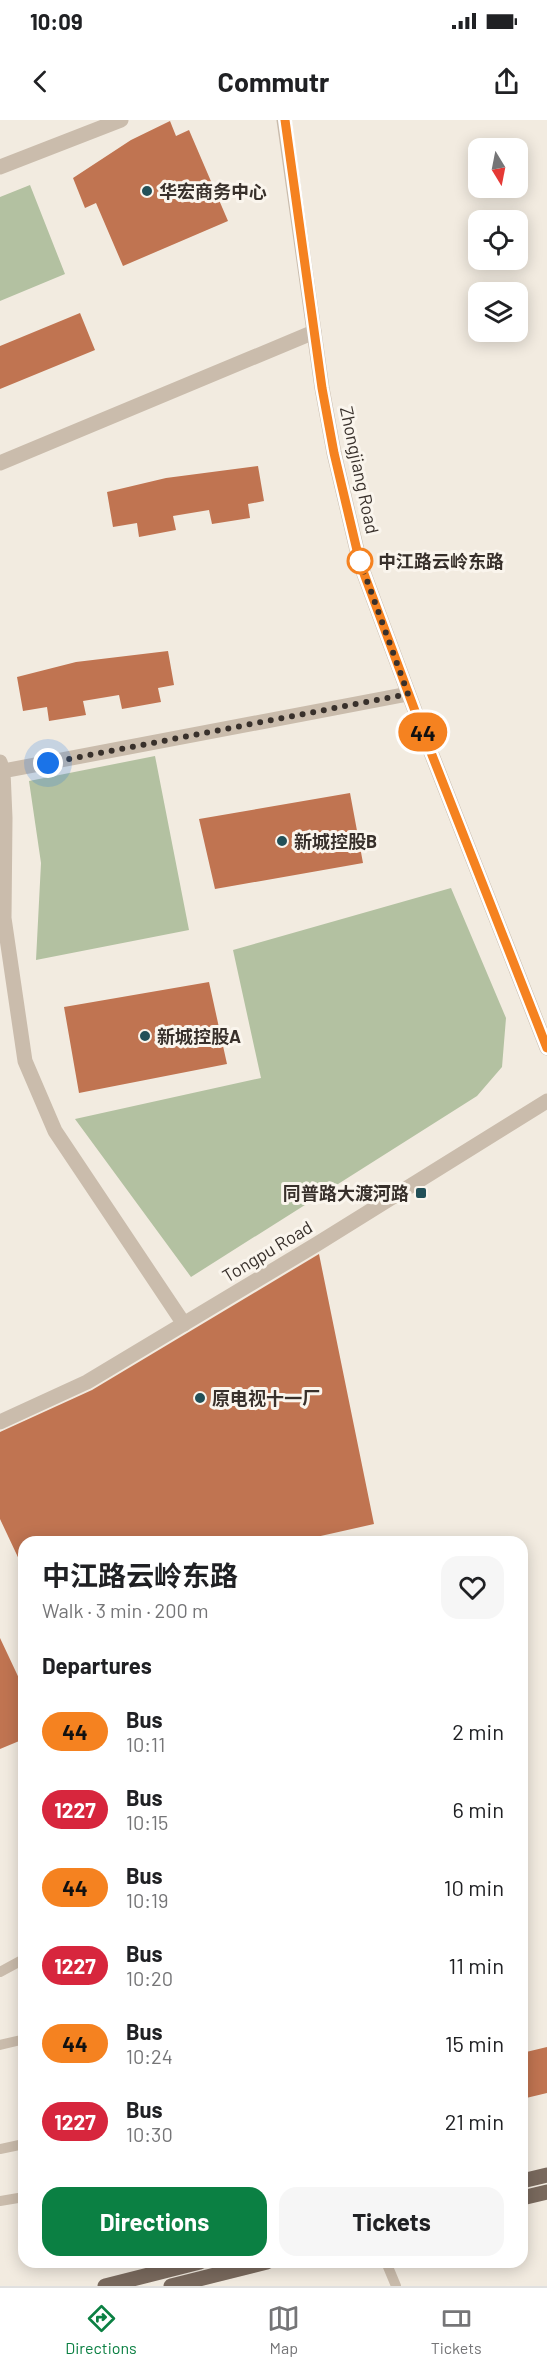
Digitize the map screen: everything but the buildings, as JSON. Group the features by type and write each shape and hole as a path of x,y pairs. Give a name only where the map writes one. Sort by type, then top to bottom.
{"main road":[{"path":"528,2180 547,2175"},
{"path":"528,2197 547,2192"},
{"path":"105,2286 176,2268"},
{"path":"171,2286 243,2268"}],"street":[{"path":"0,167 121,120"},
{"name":"Zhongjiang Road","path":"285,120 314,332 334,453 360,563 408,694 547,1048"},
{"path":"0,463 314,332"},
{"path":"184,1324 55,1131 25,1061 2,919 2,766 408,694"},
{"name":"Tongpu Road","path":"0,1422 87,1382 547,1101"}],"lane":[{"path":"0,1972 18,1962"},
{"path":"0,2045 18,2041"},
{"path":"0,2149 18,2145"},
{"path":"0,2201 18,2198"},
{"path":"388,2268 396,2286"}],"green space":[{"path":"30,185 65,274 0,301 0,197"},
{"path":"155,756 189,930 36,960 41,863 29,781"},
{"path":"451,888 506,1018 502,1067 477,1096 191,1277 75,1119 261,1078 233,950"}],"bus line":[{"name":"44","path":"285,120 322,388 334,453 360,563 421,727 547,1048"}],"place":[{"name":"华宏商务中心","path":"147,191"},
{"name":"中江路云岭东路","path":"360,561"},
{"name":"新城控股B","path":"282,841"},
{"name":"新城控股A","path":"145,1036"},
{"name":"同普路大渡河路","path":"421,1193"},
{"name":"原电视十一厂","path":"200,1398"}],"route":[{"path":"48,763 408,694 360,561"}]}
